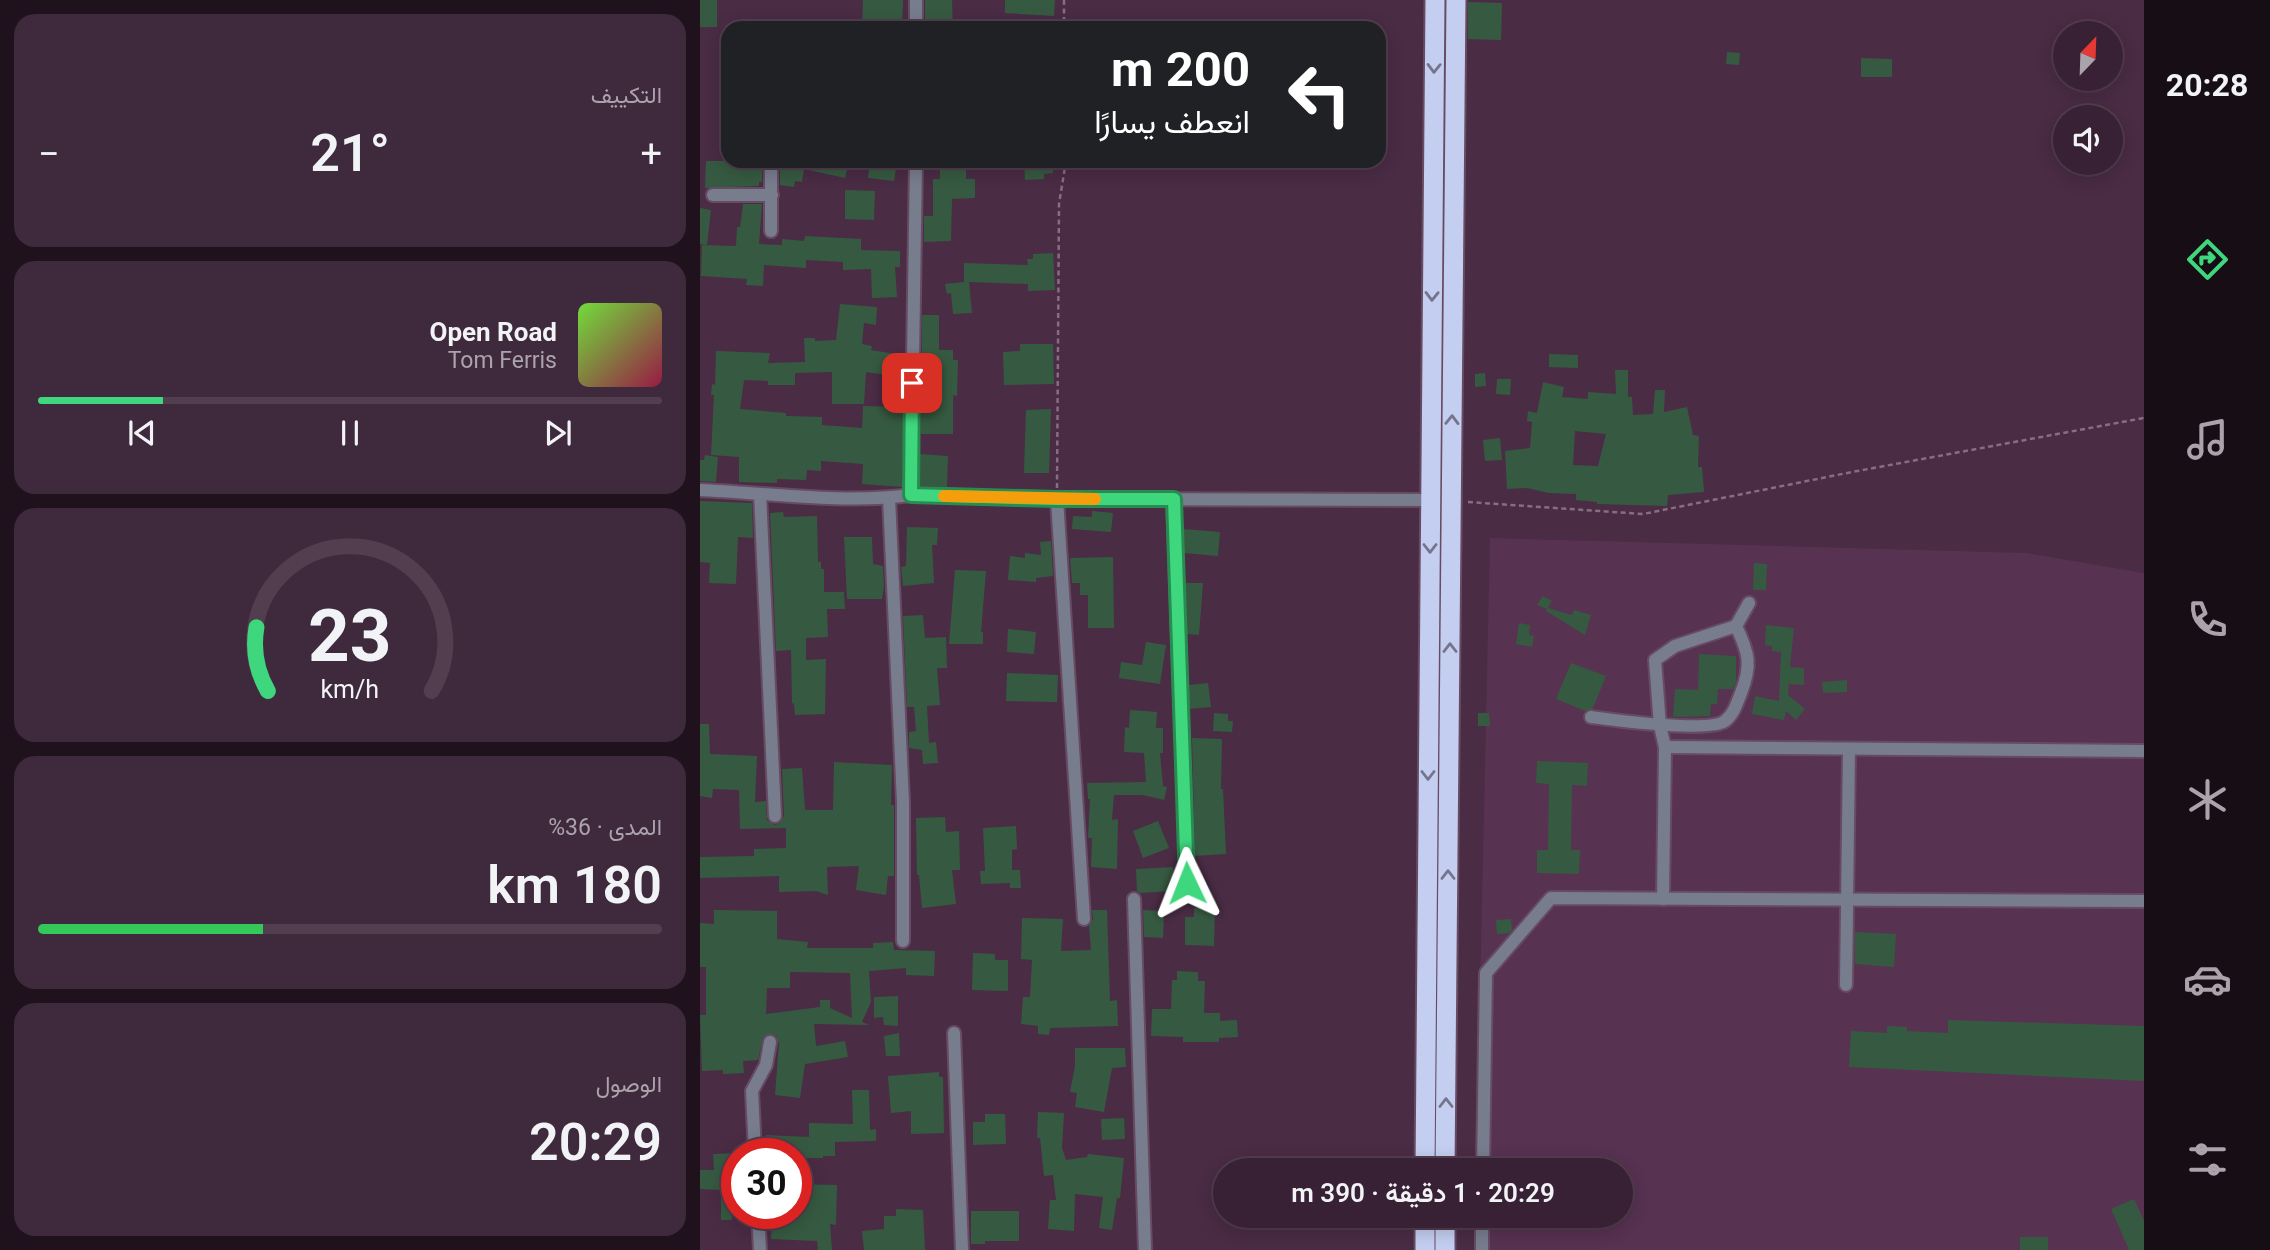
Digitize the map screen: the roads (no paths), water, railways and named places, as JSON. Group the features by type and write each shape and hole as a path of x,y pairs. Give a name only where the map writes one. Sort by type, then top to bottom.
{"highway":[{"path":"1425,1158 1435,0"},
{"path":"1446,1158 1456,0"},
{"path":"1425,1228 1425,1250"},
{"path":"1445,1228 1445,1250"}],"street":[{"path":"915,0 916,21"},
{"path":"771,168 771,231"},
{"path":"911,495 916,168"},
{"path":"713,195 772,195"},
{"path":"700,490 889,498 911,495 1057,499 1430,500"},
{"path":"760,494 775,816"},
{"path":"889,498 903,802 903,941"},
{"path":"1057,499 1084,919"},
{"path":"1174,499 1187,883"},
{"path":"1663,899 1665,747 1660,726 1655,660 1675,646 1737,626 1749,603"},
{"path":"1591,717 1660,726 1713,726 1724,722 1734,711 1748,674 1748,649 1737,626"},
{"path":"1665,747 2144,751"},
{"path":"1846,985 1849,749"},
{"path":"1483,1158 1486,973 1550,898 2144,901"},
{"path":"1134,900 1145,1250"},
{"path":"954,1033 962,1250"},
{"path":"754,1138 752,1091 766,1065 770,1042"},
{"path":"1482,1228 1482,1250"},
{"path":"759,1229 760,1250"}]}
